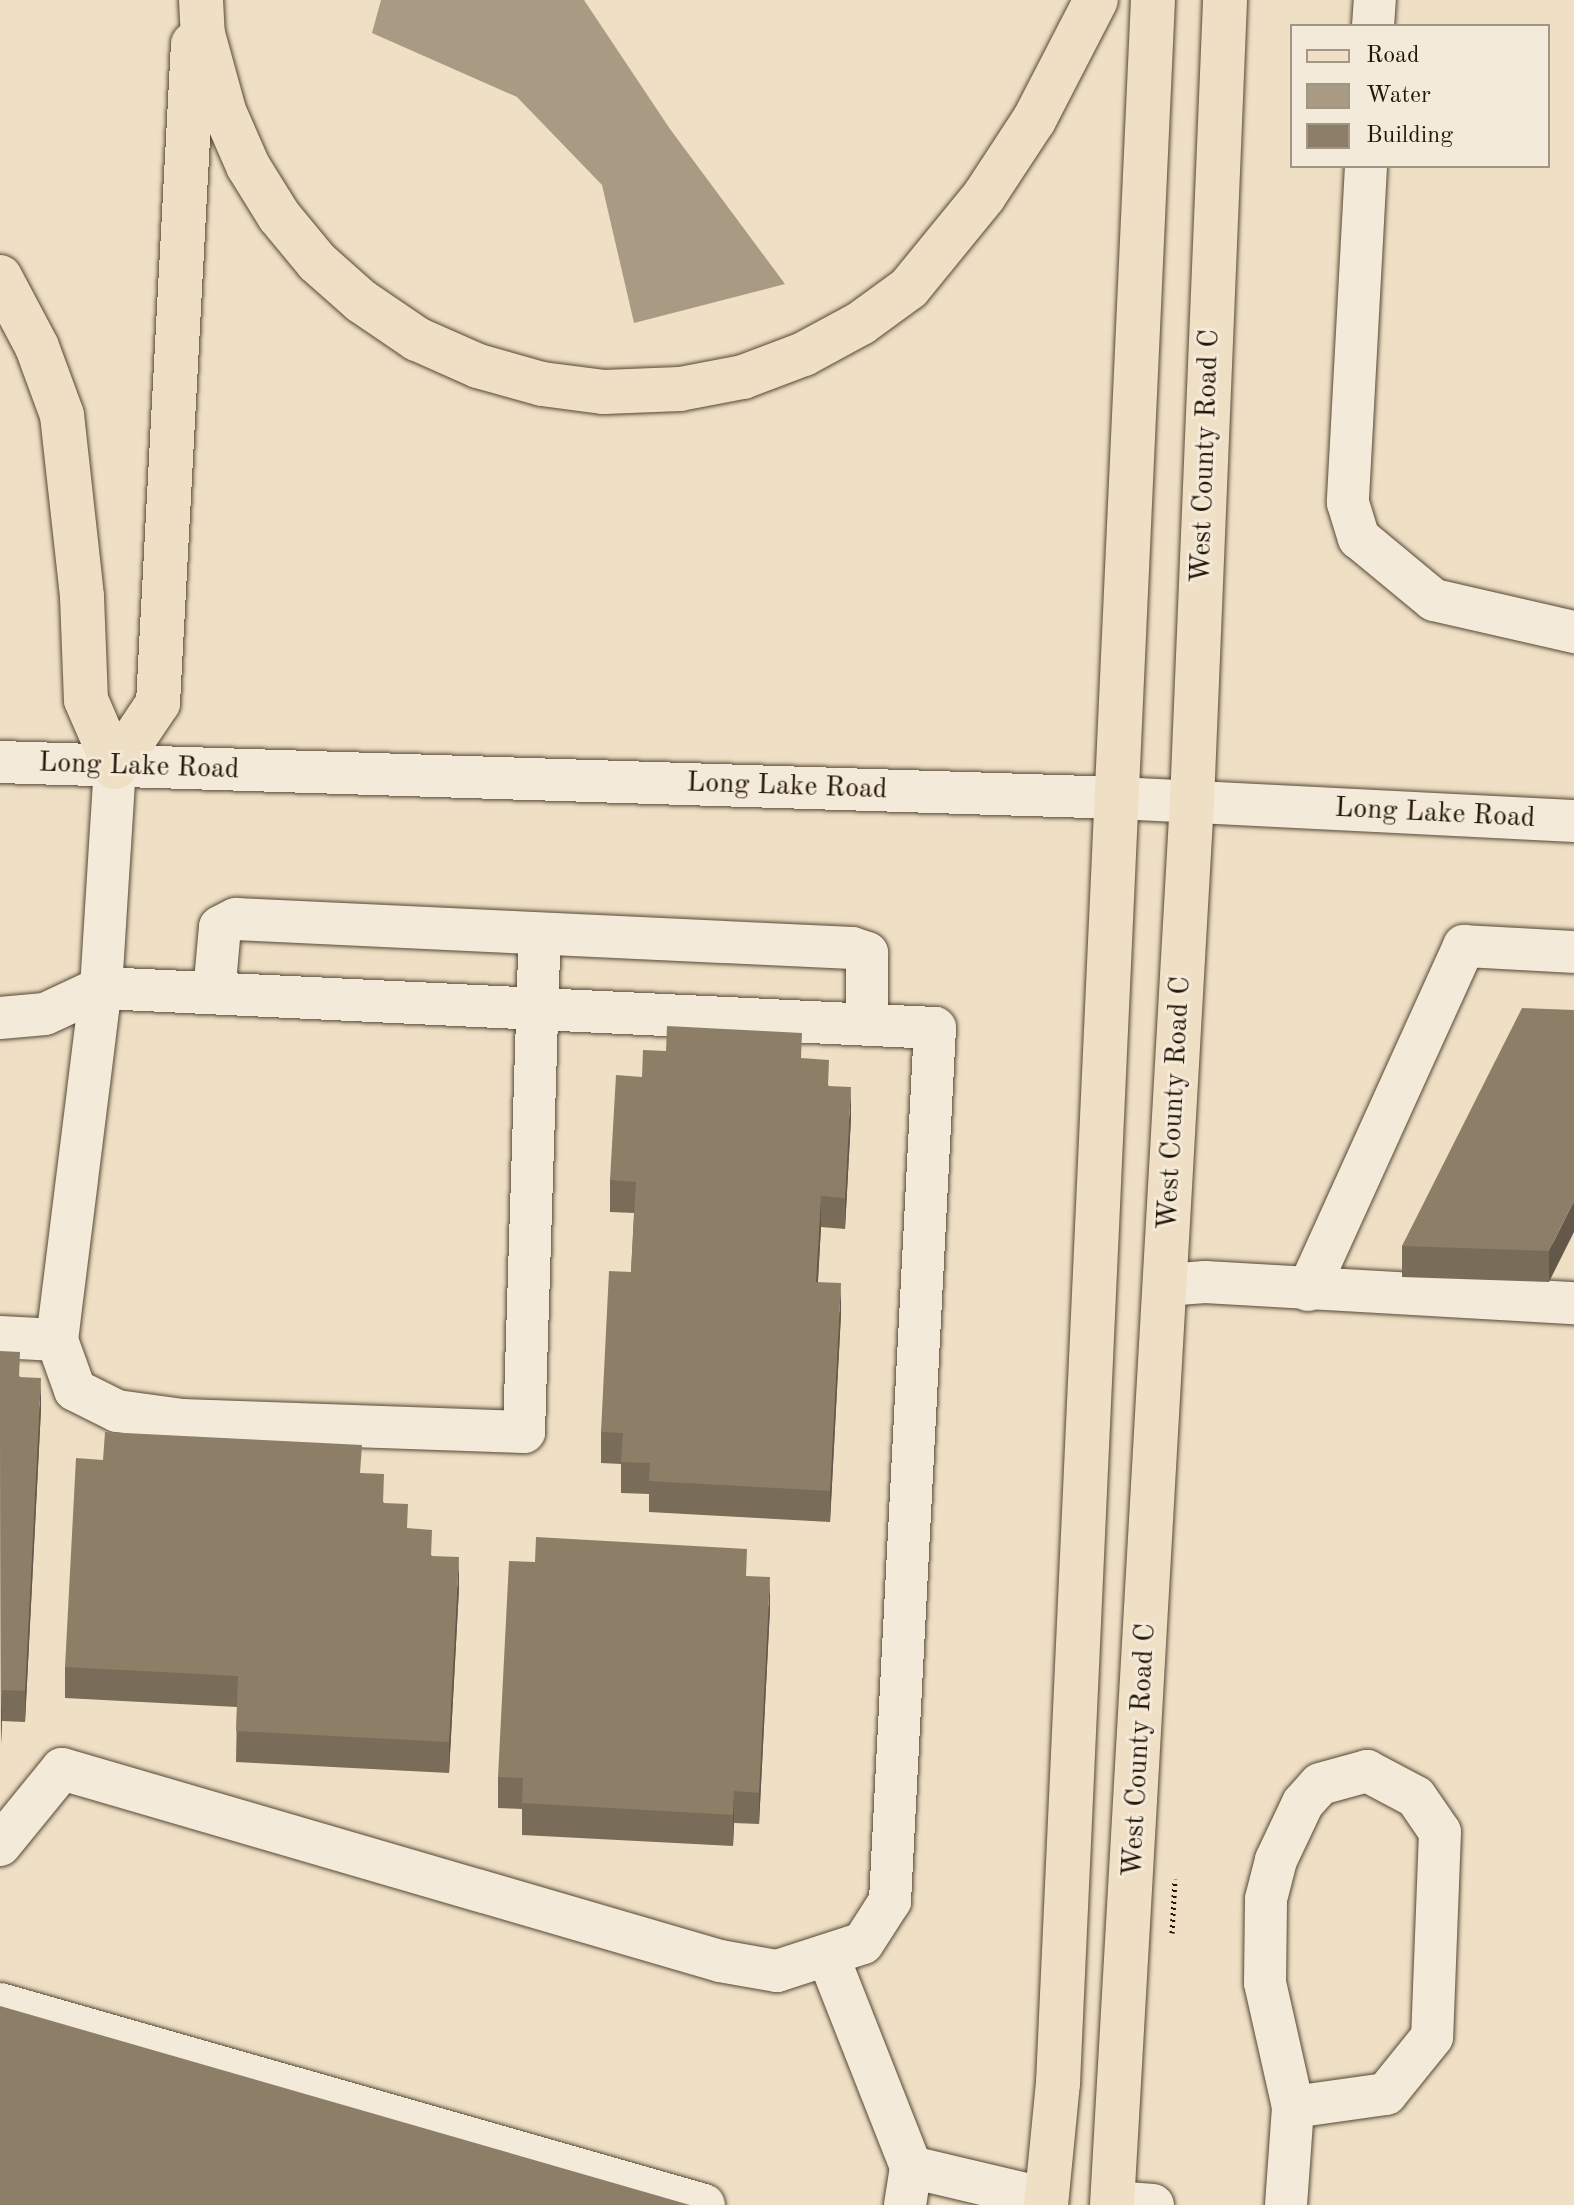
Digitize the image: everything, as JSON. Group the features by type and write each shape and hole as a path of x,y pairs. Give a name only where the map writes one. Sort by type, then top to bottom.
{"main road":[{"path":"198,0 203,34 224,111 248,166 279,216 317,262 361,301 429,344 478,366 542,384 604,392 680,389 743,377 804,354 861,323 909,288 984,196 1034,120 1096,0"},
{"path":"115,767 158,703 198,0"},
{"path":"1126,2204 1046,2202 1058,2083 1153,0"},
{"name":"West County Road C","path":"1126,2204 1165,1285 1192,802 1225,0"},
{"path":"0,277 37,347 62,415 82,597 86,700 115,767"}],"street":[{"path":"1373,24 1375,0"},
{"path":"1366,168 1348,503 1359,538 1434,600 1574,632"},
{"name":"Long Lake Road","path":"0,762 1119,798 1574,821"},
{"path":"115,767 101,988 57,1340 75,1390 117,1411 182,1420 524,1432 540,934"},
{"path":"214,993 217,938 228,921 852,948 867,953 867,1025"},
{"path":"1308,1290 1464,946 1574,952"},
{"path":"0,1018 45,1014 101,988 935,1028 890,1901 863,1943 777,1971 720,1961 62,1769 0,1845"},
{"path":"1165,1285 1205,1282 1574,1303"},
{"path":"0,1337 57,1340"},
{"path":"1286,2205 1293,2107 1265,1983 1266,1899 1276,1860 1303,1803 1320,1784 1367,1771 1416,1797 1440,1832 1432,2037 1386,2094 1293,2107"},
{"path":"828,1956 908,2186 1046,2202"},
{"path":"0,2004 704,2205"}],"water":[{"path":"381,0 584,0 670,129 785,284 634,323 602,185 517,97 372,33"}],"building":[{"path":"1522,1008 1574,1010 1574,1201 1549,1251 1402,1246"},
{"path":"667,1026 802,1033 801,1058 829,1060 828,1086 851,1087 845,1198 821,1196 816,1282 841,1283 830,1491 649,1481 650,1463 621,1462 623,1433 601,1432 609,1271 631,1272 636,1182 610,1180 616,1075 642,1077 643,1050 666,1051"},
{"path":"0,1351 20,1352 19,1377 41,1378 25,1691 2,1690 1,1713"},
{"path":"105,1432 362,1445 360,1473 384,1474 383,1503 408,1504 407,1528 432,1530 431,1556 459,1557 449,1742 236,1731 238,1676 65,1667 76,1458 103,1460"},
{"path":"536,1537 747,1549 746,1576 770,1577 759,1793 734,1791 733,1815 522,1803 523,1778 498,1777 509,1561 535,1562"},
{"path":"0,2006 690,2205 0,2205"}]}
